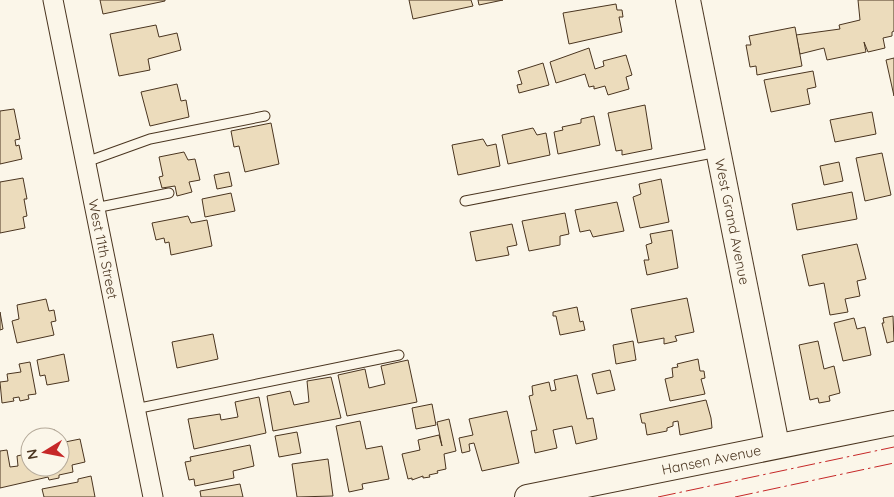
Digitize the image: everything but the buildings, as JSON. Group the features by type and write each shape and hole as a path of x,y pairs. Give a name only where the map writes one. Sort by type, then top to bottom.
{"street":[{"name":"West 11th Street","path":"53,0 153,497"},
{"name":"West Grand Avenue","path":"688,0 777,445"},
{"name":"Hansen Avenue","path":"527,497 777,445 894,423"}],"lane":[{"path":"86,162 150,140 265,116"},
{"path":"465,201 718,152"},
{"path":"95,208 169,193"},
{"path":"135,409 399,355"}],"power":[{"path":"658,497 894,447"},
{"path":"735,497 894,463"}]}
